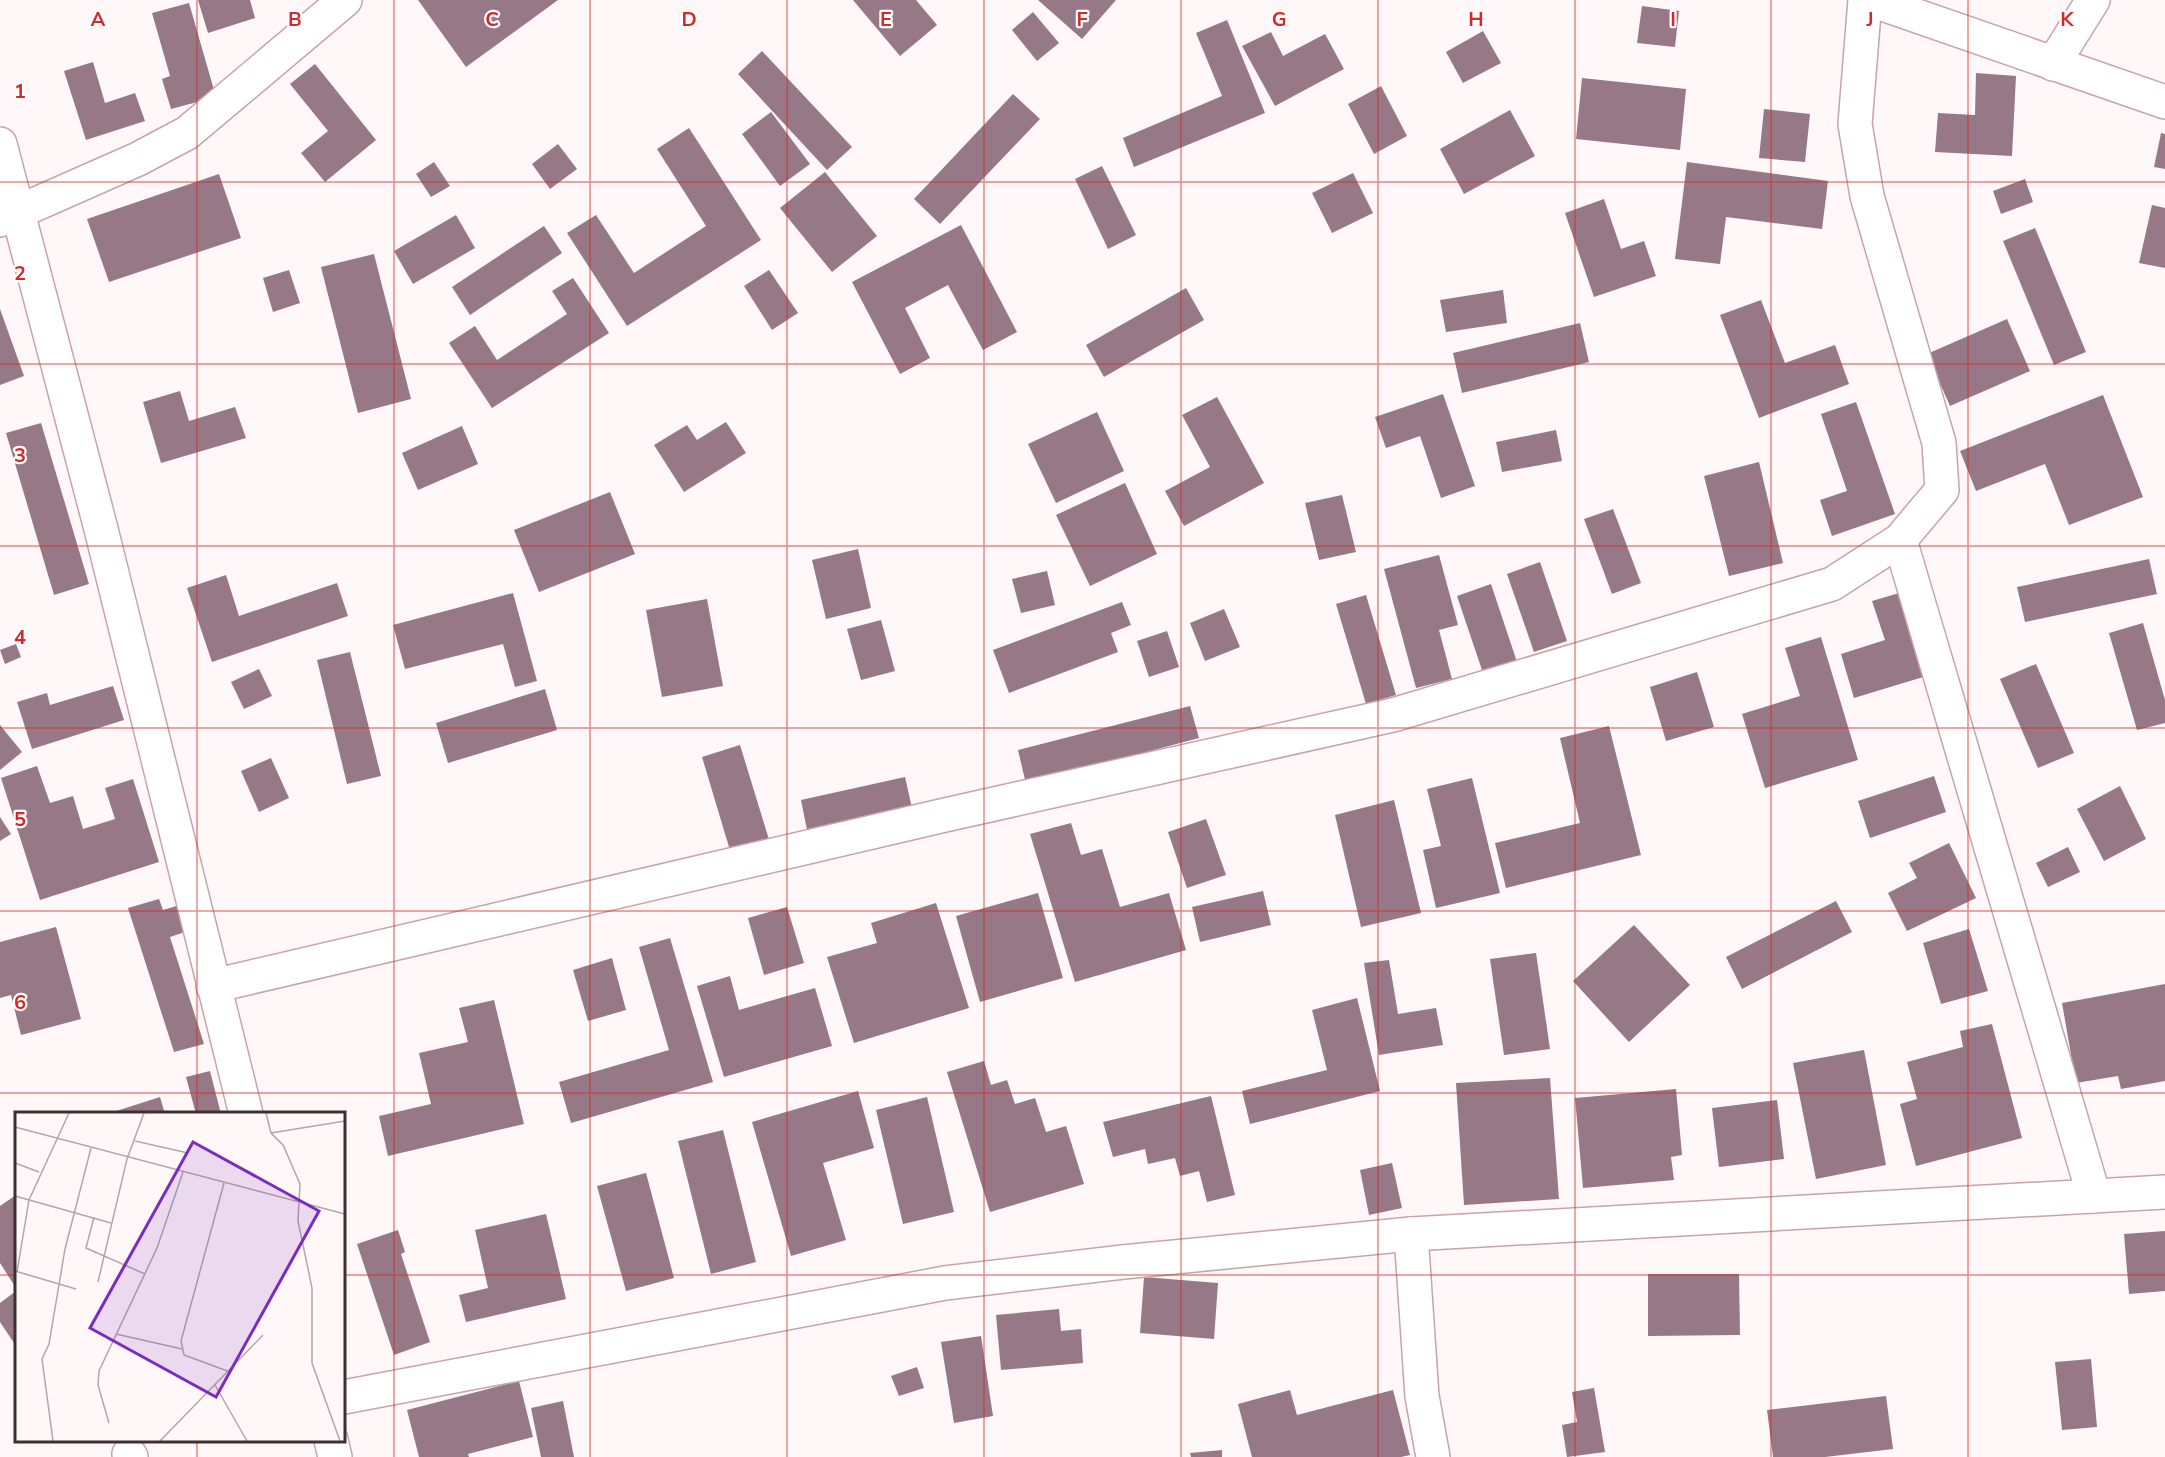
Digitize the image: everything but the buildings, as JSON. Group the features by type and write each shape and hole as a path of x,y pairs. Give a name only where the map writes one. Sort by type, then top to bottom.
{"street":[{"path":"9,216 138,159 187,133 259,75 345,0"},
{"path":"213,986 956,813 1393,715 1832,584 1900,540 1942,490 1939,443 1868,196 1855,124 1865,0"},
{"path":"1871,0 2165,102"},
{"path":"2053,64 2093,0"},
{"path":"0,144 9,216 101,530 246,1112"},
{"path":"1900,540 2094,1196"},
{"path":"345,1397 945,1283 1123,1262 1411,1234 2165,1192"},
{"path":"1411,1234 1422,1396 1433,1457"},
{"path":"332,1442 336,1457"}]}
